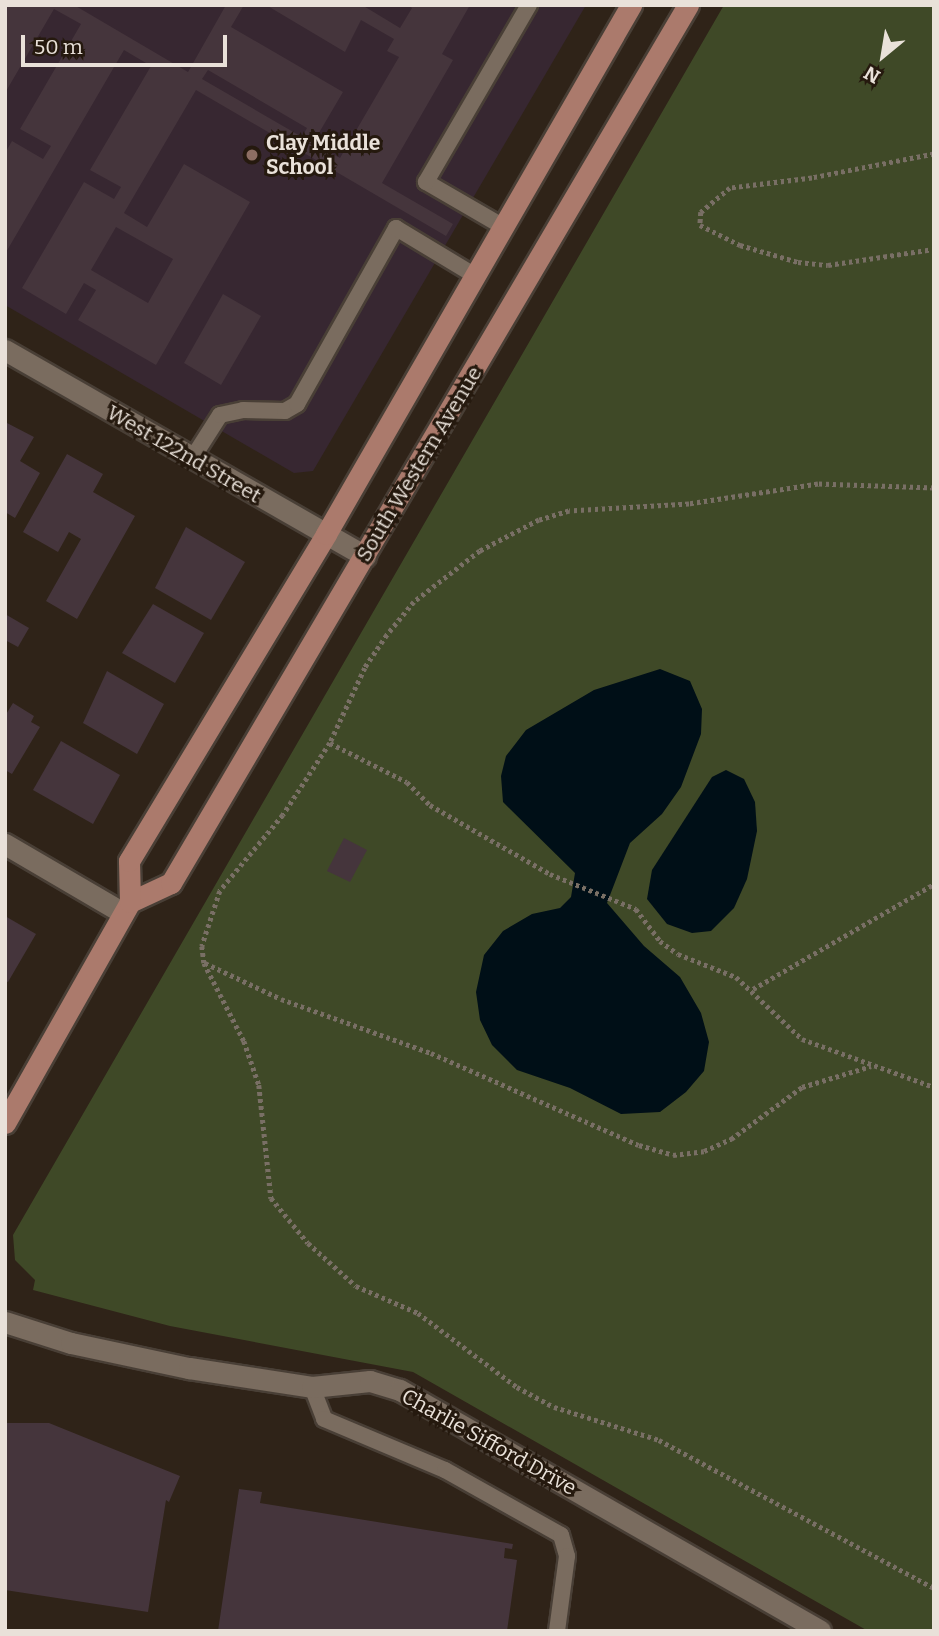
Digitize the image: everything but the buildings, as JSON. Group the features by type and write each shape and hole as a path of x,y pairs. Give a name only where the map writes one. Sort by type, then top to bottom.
{"main road":[{"name":"South Western Avenue","path":"5,1124 127,907 130,861 326,534 631,5"},
{"name":"South Western Avenue","path":"127,907 171,883 688,5"}],"street":[{"name":"West 122nd Street","path":"5,350 365,556"},
{"path":"5,844 127,907"},
{"name":"Charlie Sifford Drive","path":"5,1322 71,1343 189,1368 312,1387 370,1381 400,1391 820,1631"}],"lane":[{"path":"502,226 426,182 529,5"},
{"path":"192,459 220,415 230,411 285,411 297,404 396,228 474,275"},
{"path":"312,1387 324,1419 445,1470 561,1535 567,1556 557,1631"}],"path":[{"path":"934,154 812,178 730,188 701,212 700,225 740,245 828,265 934,249"},
{"path":"934,488 818,484 689,504 569,511 539,520 480,551 414,602 365,668 330,743 283,815 220,891 202,946 204,963 244,1041 259,1086 271,1198 308,1242 356,1286 418,1312 517,1387 554,1407 659,1440 934,1588"},
{"path":"330,743 407,782 430,805 572,884 636,909 660,941 678,954 736,977 752,989 802,1039 934,1087"},
{"path":"752,989 890,905 934,884"},
{"path":"204,963 281,999 431,1053 639,1145 673,1154 704,1151 731,1139 802,1087 871,1066"}],"shaded area":[{"name":"Clay Middle School","path":"5,5 586,5 313,471 294,473 5,305"},
{"path":"660,669 690,681 702,709 701,734 681,787 662,814 630,843 607,903 644,946 680,977 701,1013 709,1042 704,1071 686,1092 660,1112 621,1114 570,1088 517,1070 492,1045 480,1020 476,992 484,955 503,931 532,914 560,908 571,897 575,873 503,802 501,776 506,756 526,730 594,690"},
{"path":"726,770 744,779 755,802 757,831 747,879 734,908 711,931 692,933 667,924 647,899 652,870 712,777"}],"green space":[{"path":"724,5 934,5 934,1631 868,1631 413,1372 170,1326 33,1290 35,1280 15,1260 13,1235"}],"place":[{"name":"Clay Middle School","path":"252,155"}]}
